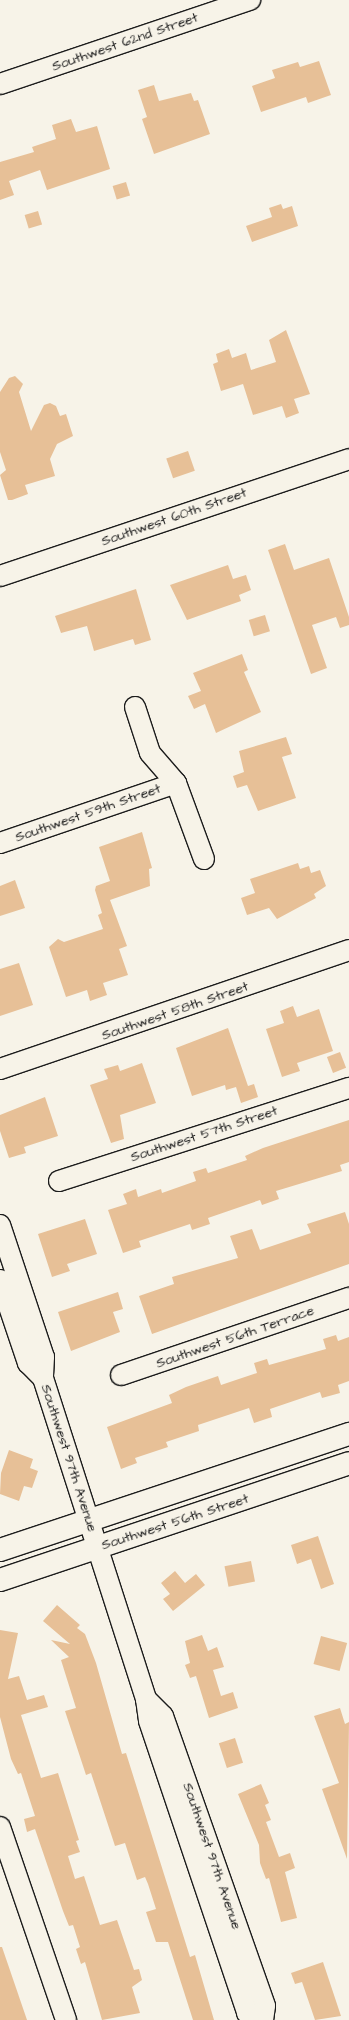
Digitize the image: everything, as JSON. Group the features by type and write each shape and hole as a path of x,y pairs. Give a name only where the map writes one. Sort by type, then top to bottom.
{"main road":[{"name":"Southwest 56th Street","path":"0,1550 349,1434"},
{"name":"Southwest 56th Street","path":"0,1580 349,1463"}],"street":[{"name":"Southwest 62nd Street","path":"0,84 250,0"},
{"name":"Southwest 60th Street","path":"0,576 349,459"},
{"path":"135,707 150,753 176,783 204,859"},
{"name":"Southwest 59th Street","path":"0,843 176,783"},
{"name":"Southwest 58th Street","path":"0,1069 349,950"},
{"name":"Southwest 57th Street","path":"59,1181 349,1088"},
{"name":"Southwest 97th Avenue","path":"0,1225 44,1357 43,1378 146,1699 151,1729 248,2013 255,2020"},
{"name":"Southwest 97th Avenue","path":"0,1280 28,1363 43,1378"},
{"name":"Southwest 56th Terrace","path":"121,1375 349,1298"},
{"name":"Southwest 97th Avenue","path":"146,1699 163,1716 264,2006 262,2020"},
{"path":"0,1827 66,2020"}],"building":[{"path":"319,61 331,95 308,103 306,97 261,112 252,86 275,78 272,70 298,62 300,67"},
{"path":"154,85 159,101 191,93 194,101 198,100 210,134 154,154 142,119 147,117 138,90"},
{"path":"71,119 76,132 97,126 110,169 47,190 40,170 9,181 14,195 0,200 0,162 34,152 32,147 56,139 52,125"},
{"path":"126,182 130,195 117,199 113,186"},
{"path":"281,204 283,209 292,206 298,226 252,242 246,226 272,217 269,208"},
{"path":"38,211 42,224 29,228 25,215"},
{"path":"286,330 310,394 294,399 299,413 286,418 282,406 253,415 243,384 221,391 213,364 218,362 216,354 229,349 232,358 246,353 251,370 276,362 269,340"},
{"path":"15,376 23,384 19,392 31,431 44,405 50,403 56,406 60,416 66,414 73,436 57,444 50,459 55,476 25,485 28,494 8,500 0,475 6,470 0,452 0,392 9,378"},
{"path":"188,451 195,471 173,478 166,458"},
{"path":"285,544 294,570 329,558 349,617 349,625 340,628 336,617 312,625 327,668 311,674 268,550"},
{"path":"228,565 233,579 246,575 251,590 239,595 241,601 187,620 170,585"},
{"path":"136,589 151,640 135,645 133,639 94,651 87,626 61,633 55,616"},
{"path":"265,615 270,631 254,636 249,620"},
{"path":"242,654 248,670 244,672 261,712 216,733 205,704 194,709 188,696 201,691 193,673"},
{"path":"286,737 292,754 282,757 296,798 258,811 247,785 237,788 233,776 244,772 239,751"},
{"path":"142,832 152,868 149,869 150,886 110,900 127,946 119,949 128,975 103,983 107,995 90,1001 87,990 66,997 49,947 58,939 64,942 103,929 98,915 102,913 95,890 96,886 110,881 99,847"},
{"path":"298,863 300,869 309,866 311,873 320,870 326,886 314,894 316,898 277,919 269,908 247,915 241,898 255,893 250,879"},
{"path":"15,880 25,908 0,916 0,886"},
{"path":"19,963 33,1005 0,1016 0,969"},
{"path":"293,1006 297,1017 319,1009 333,1051 297,1063 300,1071 282,1077 266,1029 284,1023 280,1011"},
{"path":"228,1028 248,1086 254,1084 258,1097 241,1103 236,1087 226,1090 225,1085 192,1096 176,1048"},
{"path":"340,1052 346,1068 333,1073 327,1057"},
{"path":"142,1063 156,1103 120,1115 124,1139 111,1143 90,1085 108,1079 104,1069 118,1065 120,1071"},
{"path":"45,1097 58,1136 24,1147 26,1153 9,1158 0,1131 0,1115"},
{"path":"349,1120 349,1162 340,1165 342,1171 276,1191 279,1199 262,1205 260,1200 208,1218 210,1224 192,1230 190,1224 139,1241 141,1247 123,1253 108,1210 127,1204 123,1194 136,1189 138,1197 161,1189 162,1193 196,1181 193,1172 206,1168 208,1173 247,1160 245,1156 263,1148"},
{"path":"345,1212 349,1224 349,1264 152,1334 139,1296 174,1284 172,1277 238,1258 230,1236 252,1229 260,1250 311,1233 307,1224"},
{"path":"85,1219 97,1254 67,1264 70,1271 52,1277 38,1234"},
{"path":"118,1292 123,1309 113,1312 120,1332 71,1351 58,1312"},
{"path":"336,1335 338,1341 349,1337 349,1381 338,1385 340,1393 322,1398 320,1392 270,1409 272,1417 254,1423 249,1408 198,1425 199,1431 166,1442 168,1447 135,1458 137,1463 121,1469 107,1427 172,1403 169,1395 186,1387 218,1376 221,1385 257,1373 254,1363 267,1359 269,1365 326,1349 323,1339"},
{"path":"9,1450 33,1459 30,1468 38,1471 32,1488 24,1486 19,1501 0,1494 1,1473"},
{"path":"318,1536 334,1584 321,1589 311,1559 297,1564 291,1545"},
{"path":"251,1561 255,1582 229,1587 224,1566"},
{"path":"175,1571 185,1583 196,1574 205,1585 173,1611 163,1599 170,1594 161,1583"},
{"path":"57,1605 80,1625 77,1628 85,1634 96,1663 122,1754 126,1753 190,1957 195,1955 214,2020 193,2020 168,1942 156,1942 146,1912 156,1909 145,1877 137,1880 125,1843 115,1846 91,1773 86,1775 65,1711 76,1708 61,1660 69,1657 51,1640 70,1644 43,1621"},
{"path":"0,1630 18,1633 8,1679 19,1676 27,1700 44,1695 48,1707 21,1715 41,1778 58,1773 79,1840 76,1841 80,1852 68,1856 75,1879 84,1876 100,1925 117,1920 134,1970 139,1969 142,1980 132,1987 140,2013 102,2020 85,1962 81,1964 76,1949 80,1947 73,1925 69,1926 63,1911 35,1829 27,1832 24,1819 35,1816 21,1773 18,1774 11,1759 0,1717"},
{"path":"202,1635 208,1651 217,1647 224,1667 213,1670 221,1696 233,1692 238,1708 209,1718 196,1676 190,1678 185,1665 190,1663 185,1641"},
{"path":"321,1636 347,1643 340,1671 313,1664"},
{"path":"340,1708 345,1724 349,1722 347,1859 322,1789 339,1783 314,1716"},
{"path":"235,1738 243,1763 227,1768 219,1743"},
{"path":"261,1784 269,1803 265,1805 271,1820 266,1822 279,1857 290,1853 295,1868 285,1872 297,1918 281,1922 269,1878 266,1879 260,1863 259,1845 238,1794"},
{"path":"0,1947 2,1947 27,2020 0,2020"},
{"path":"323,1962 341,2016 315,2020 302,1982 295,1984 291,1973"}]}
